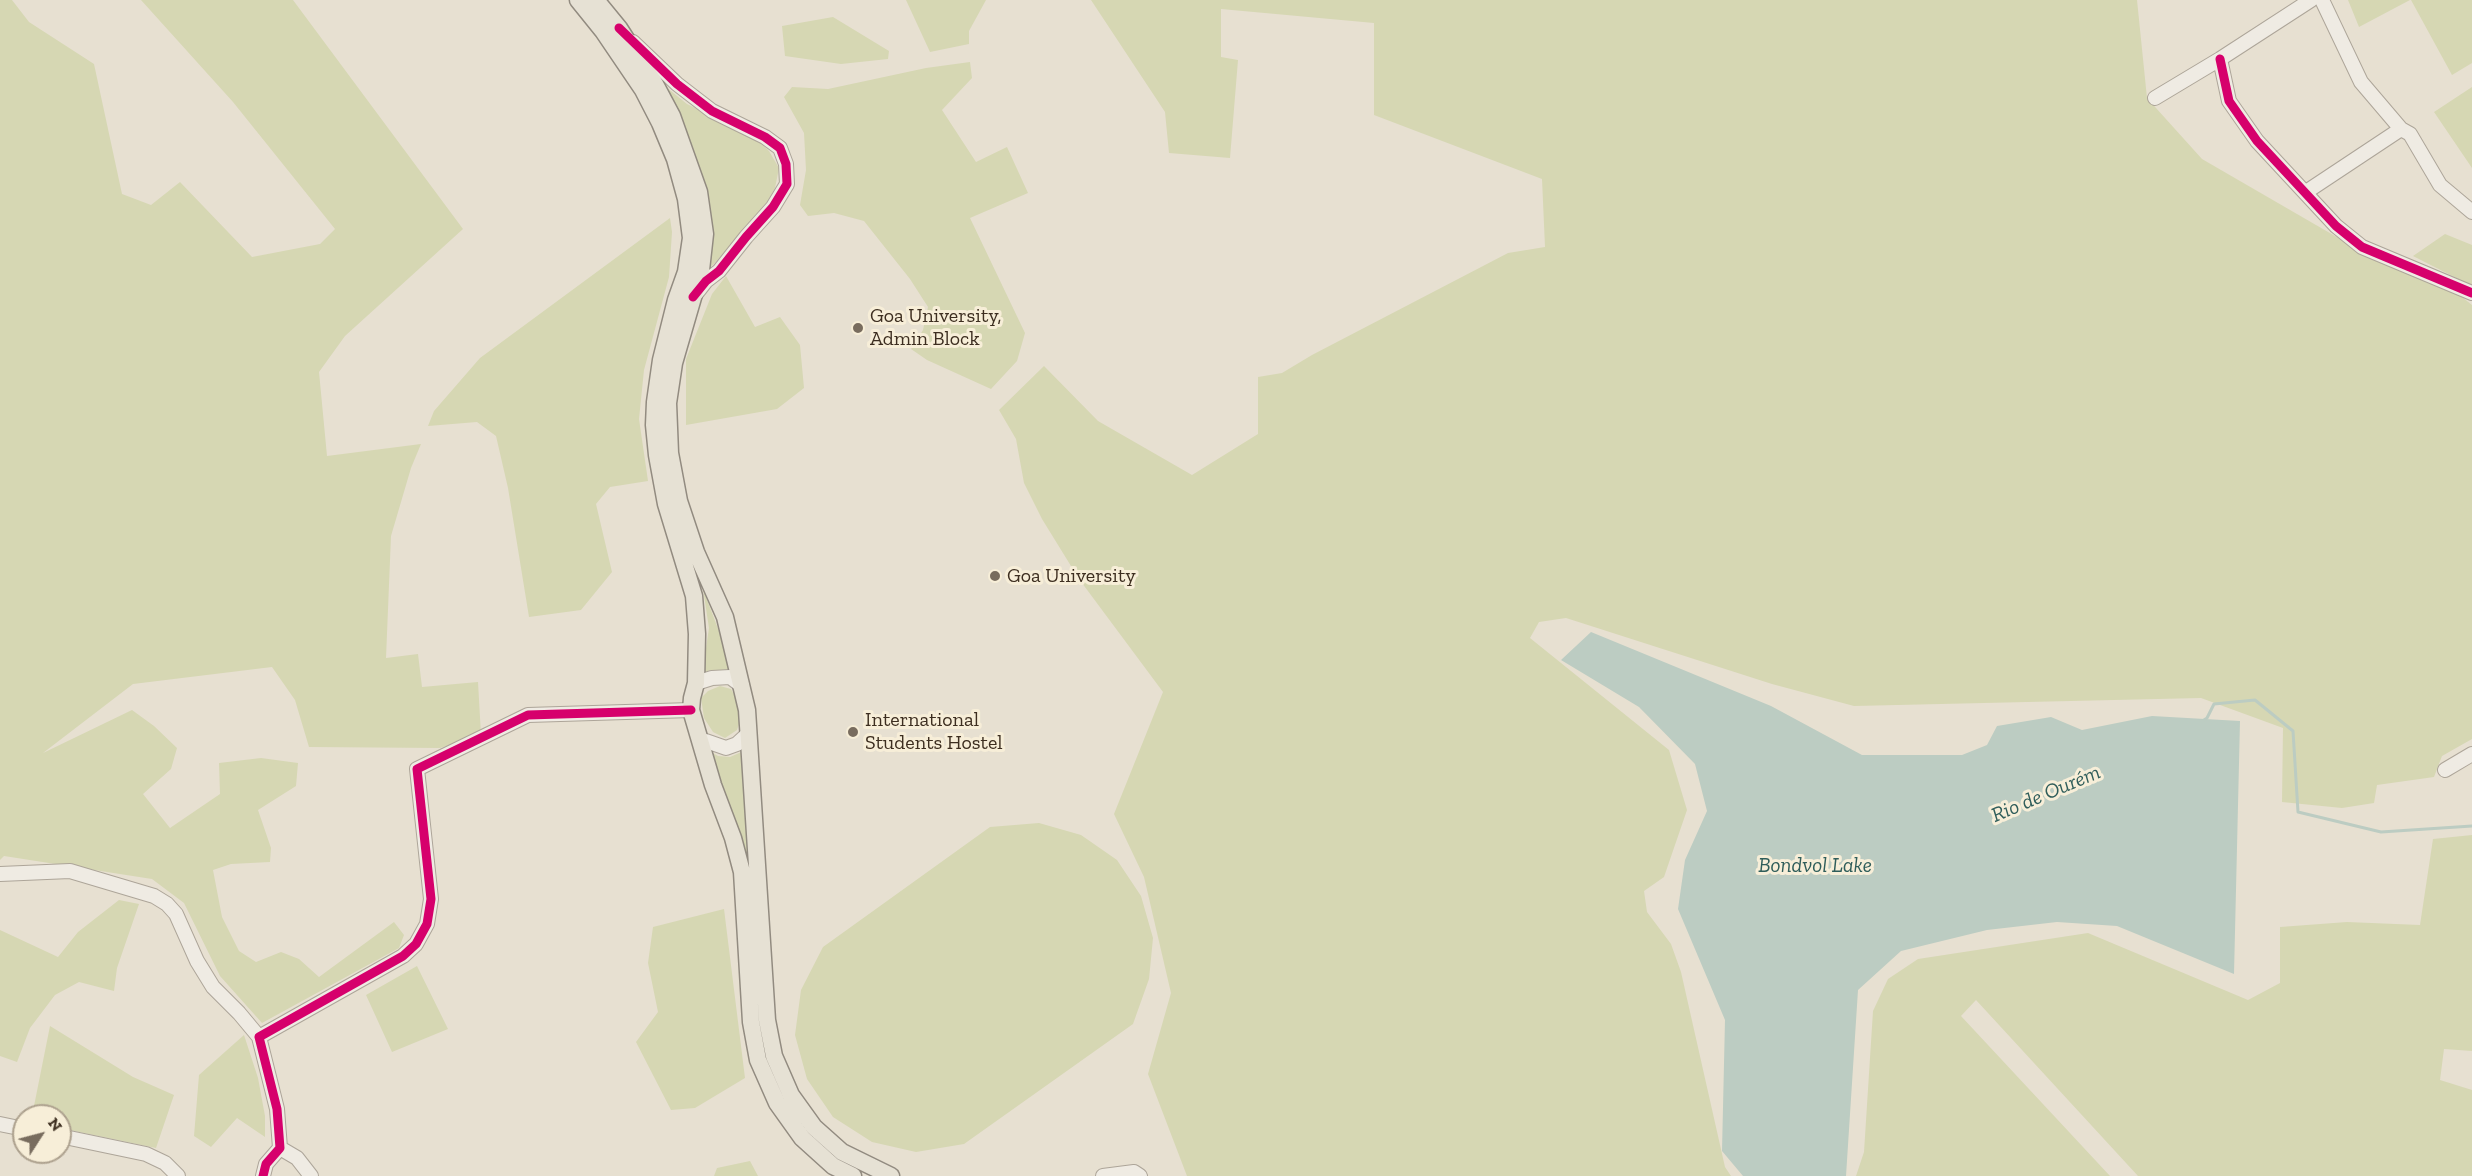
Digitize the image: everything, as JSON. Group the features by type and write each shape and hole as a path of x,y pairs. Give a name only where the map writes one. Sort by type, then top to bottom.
{"main road":[{"path":"578,0 603,30 643,90 675,159 686,199 690,238 686,272 676,300 661,360 654,425 666,504 694,597 698,634 696,682 692,698 693,718 742,872 751,1022 758,1060 777,1103 802,1138 833,1166 853,1176"},
{"path":"596,0 619,28 655,84 672,116 699,192 705,234 701,270 674,363 668,403 670,453 679,501 696,552 725,617 742,686 749,733 756,879 767,1020 774,1056 791,1095 814,1127 842,1152 891,1176"},
{"path":"693,718 706,741"}],"street":[{"path":"2155,98 2311,0"},
{"path":"2322,0 2361,82 2401,129 2410,134 2440,185 2472,212"},
{"path":"619,28 677,84 712,111 765,137 780,148 786,165 787,184 773,207 719,271 706,281 693,297"},
{"path":"2220,59 2229,100 2257,141 2336,226 2362,248 2472,293"},
{"path":"2306,192 2401,129"},
{"path":"696,682 712,678 730,678 742,686"},
{"path":"259,1038 404,956 416,944 427,924 431,899 417,769 528,716 693,718"},
{"path":"706,741 726,747 737,744 749,733"},
{"path":"2445,770 2472,754"},
{"path":"0,874 70,871 154,896 167,904 176,914 197,961 213,987 239,1013 259,1038 277,1109 280,1148 266,1164 263,1176"},
{"path":"72,1139 146,1154 165,1163 178,1176"},
{"path":"280,1148 297,1158 311,1176"},
{"path":"1103,1176 1134,1172 1140,1176"}],"green space":[{"path":"0,0 12,0 29,22 94,64 122,194 151,205 180,182 252,257 320,244 335,229 233,102 141,0 293,0 463,229 345,336 319,372 327,456 421,444 411,468 391,536 386,658 418,654 422,687 478,682 481,735 440,748 309,747 295,700 272,667 133,684 43,753 132,710 154,726 177,748 171,769 143,794 170,828 220,794 219,763 261,758 298,763 296,786 258,810 271,848 270,862 231,864 213,870 222,917 239,951 256,962 281,952 299,959 319,977 394,922 404,935 399,948 262,1023 220,976 184,903 152,879 4,856 0,860"},
{"path":"906,0 986,0 969,31 969,44 930,52"},
{"path":"1091,0 2137,0 2147,98 2202,159 2335,236 2457,293 2472,305 2472,739 2442,756 2434,777 2377,785 2374,803 2342,808 2282,802 2283,728 2201,698 1854,706 1772,684 1566,618 1539,622 1530,638 1669,750 1687,810 1664,877 1644,891 1647,912 1671,944 1681,972 1725,1167 1731,1176 1187,1176 1148,1074 1171,993 1144,877 1114,814 1163,692 1079,579 1042,519 1024,483 1016,439 999,410 1044,366 1098,421 1192,475 1258,434 1258,377 1282,373 1312,355 1508,253 1545,247 1542,179 1374,115 1374,23 1221,9 1221,57 1238,60 1230,158 1169,153 1165,112"},
{"path":"2348,0 2410,0 2359,27"},
{"path":"2411,0 2472,0 2472,63 2452,75"},
{"path":"833,17 889,51 888,59 841,64 785,56 782,26"},
{"path":"970,62 972,78 942,110 976,162 1007,147 1028,193 970,218 1025,333 1017,361 991,389 927,360 911,349 923,330 928,307 910,279 864,221 834,213 808,216 800,205 806,170 804,133 784,97 792,87 828,89 926,68"},
{"path":"666,87 687,104 754,136 769,151 779,168 775,188 763,209 703,276 710,211 693,147"},
{"path":"2472,87 2472,168 2434,112"},
{"path":"670,218 672,232 669,277 644,370 639,419 648,481 610,487 596,504 612,572 581,610 529,617 508,488 496,436 477,422 428,426 434,411 480,358"},
{"path":"2445,234 2472,245 2472,286 2413,256"},
{"path":"726,276 755,327 780,317 800,345 804,388 777,409 686,425 686,359 712,294"},
{"path":"703,589 720,634 730,674 710,670 702,674 709,628"},
{"path":"720,686 731,689 737,700 740,721 737,730 725,738 713,732 704,718 701,698 708,691"},
{"path":"708,750 718,756 730,757 746,750 749,894"},
{"path":"1039,823 1081,835 1117,860 1141,896 1153,938 1149,979 1133,1024 964,1144 916,1152 872,1142 833,1117 807,1079 795,1035 801,990 823,947 990,827"},
{"path":"2472,835 2472,1051 2444,1049 2440,1080 2472,1090 2472,1176 2138,1176 1976,1000 1961,1016 2110,1176 1856,1176 1864,1152 1873,1011 1888,979 1918,959 2088,933 2248,1000 2280,983 2280,927 2347,922 2420,925 2433,839"},
{"path":"119,900 139,904 117,968 114,991 79,982 55,995 30,1028 17,1062 0,1056 0,930 58,957 78,932"},
{"path":"724,909 745,1078 695,1108 671,1110 636,1042 658,1012 648,963 653,927"},
{"path":"417,966 448,1029 392,1052 366,995"},
{"path":"50,1026 133,1077 174,1095 156,1148 72,1130 72,1104 34,1104"},
{"path":"244,1035 258,1078 265,1116 265,1137 237,1118 211,1147 194,1136 199,1075"},
{"path":"750,1161 758,1176 714,1176 717,1168"}],"water":[{"name":"Bondvol Lake","path":"1591,632 1771,706 1862,755 1962,755 1987,745 1997,726 2051,717 2082,730 2152,716 2240,721 2234,974 2117,926 2057,922 1987,930 1901,951 1858,990 1846,1176 1743,1176 1722,1151 1725,1020 1678,909 1685,860 1707,811 1695,764 1639,707 1561,660"}],"waterway":[{"name":"Rio de Ourém","path":"2204,720 2214,704 2255,700 2293,731 2298,812 2381,832 2472,826"}],"cycle path":[{"path":"619,28 677,84 712,111 765,137 780,148 786,164 787,184 773,207 719,271 706,281 693,297"},
{"path":"2220,59 2229,101 2257,141 2336,226 2362,247 2472,293"},
{"path":"263,1176 266,1164 280,1148 277,1109 259,1037 403,956 416,944 427,924 431,899 417,769 528,715 691,710"}],"place":[{"name":"Goa University, Admin Block","path":"858,328"},
{"name":"Goa University","path":"995,576"},
{"name":"International Students Hostel","path":"853,732"}]}
